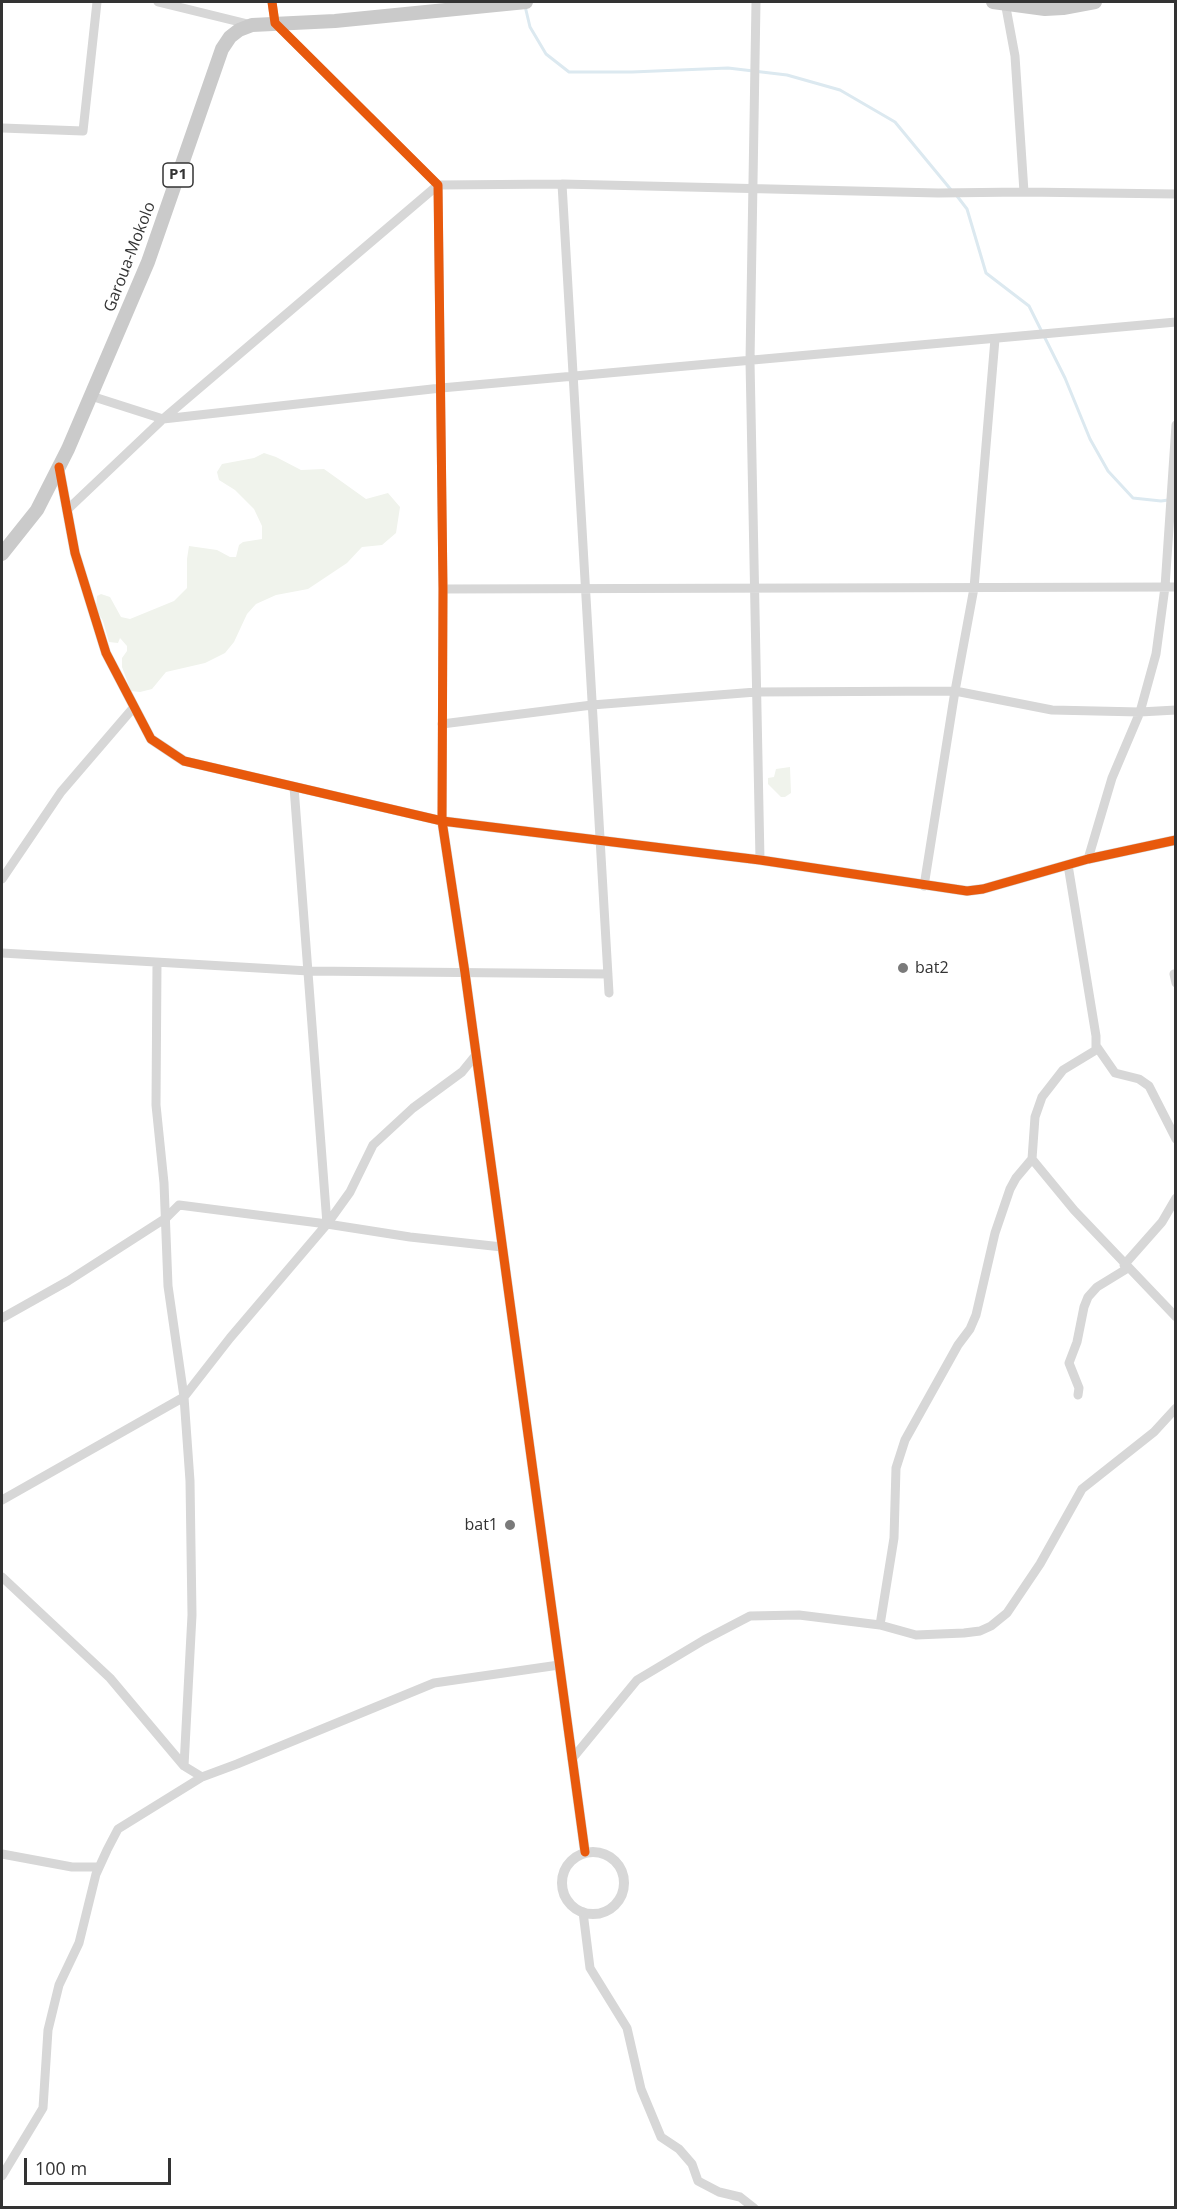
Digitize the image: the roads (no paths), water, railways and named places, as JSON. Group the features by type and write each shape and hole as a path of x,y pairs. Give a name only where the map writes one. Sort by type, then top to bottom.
{"main road":[{"name":"Garoua-Mokolo","path":"2,554 37,510 91,396 148,262 222,49 230,37 239,30 252,25 335,21 526,2"},
{"path":"1001,2 1045,9 1095,2"}],"street":[{"path":"2,128 82,131 97,2"},
{"path":"158,2 252,25"},
{"path":"272,2 275,23 438,184 443,589 442,821 465,973 585,1852"},
{"path":"756,2 750,361 760,860"},
{"path":"1001,2 1015,56 1024,192"},
{"path":"67,510 163,419 438,184 562,184 938,193 1176,194"},
{"path":"562,184 609,993"},
{"path":"91,396 163,419 441,388 1176,322"},
{"path":"924,886 954,691 974,588 995,339"},
{"path":"1088,858 1112,778 1140,712 1158,644 1165,587 1168,511 1176,425"},
{"path":"59,466 75,553 106,653 151,739 184,761 442,821 760,860 924,886 977,891 1088,858 1176,840"},
{"path":"443,589 1176,587"},
{"path":"442,724 592,705 756,692 954,691 1052,710 1140,712 1176,710"},
{"path":"2,879 61,792 134,707"},
{"path":"294,787 327,1224"},
{"path":"1068,865 1097,1047 1115,1073 1138,1079 1149,1086 1176,1139"},
{"path":"2,953 309,971 608,974"},
{"path":"157,963 156,1105 164,1184 168,1286 184,1397 190,1480 192,1615 184,1766"},
{"path":"880,1625 894,1538 896,1468 905,1440 976,1315 995,1233 1010,1189 1032,1159 1035,1117 1042,1097 1063,1070 1095,1052 1097,1047"},
{"path":"2,1500 184,1397 230,1338 327,1224 350,1192 373,1145 413,1108 462,1072 475,1056"},
{"path":"1032,1159 1074,1210 1176,1317"},
{"path":"1078,1395 1079,1388 1069,1363 1077,1342 1088,1297 1097,1287 1126,1266 1162,1222 1176,1198"},
{"path":"2,1318 68,1281 166,1218 178,1205 410,1237 502,1247"},
{"path":"572,1759 637,1680 750,1616 799,1615 880,1625 916,1635 940,1636 980,1631 1000,1620 1040,1564 1082,1489 1154,1432 1176,1408"},
{"path":"2,1578 110,1678 184,1766 202,1777"},
{"path":"2,2176 43,2108 48,2030 59,1985 79,1943 96,1874 118,1829 202,1777 434,1683 559,1665"},
{"path":"585,1852 603,1853 614,1859 621,1869 624,1881 623,1893 617,1903 607,1911 595,1914 583,1912 572,1906 565,1897 561,1885 563,1873 569,1862 585,1852"},
{"path":"2,1854 72,1867 99,1867"},
{"path":"583,1912 590,1968 627,2028 641,2089 661,2137 679,2149 692,2163 698,2181 719,2192 740,2197 754,2208"}],"waterway":[{"path":"525,6 530,27 546,54 569,72 728,68 787,75 840,90 895,122 952,191"},
{"path":"957,196 967,209 986,273 1029,306 1065,378 1090,439 1108,471 1133,498 1161,501 1176,499"}],"place":[{"name":"bat2","path":"903,968"},
{"name":"bat1","path":"510,1525"}]}
